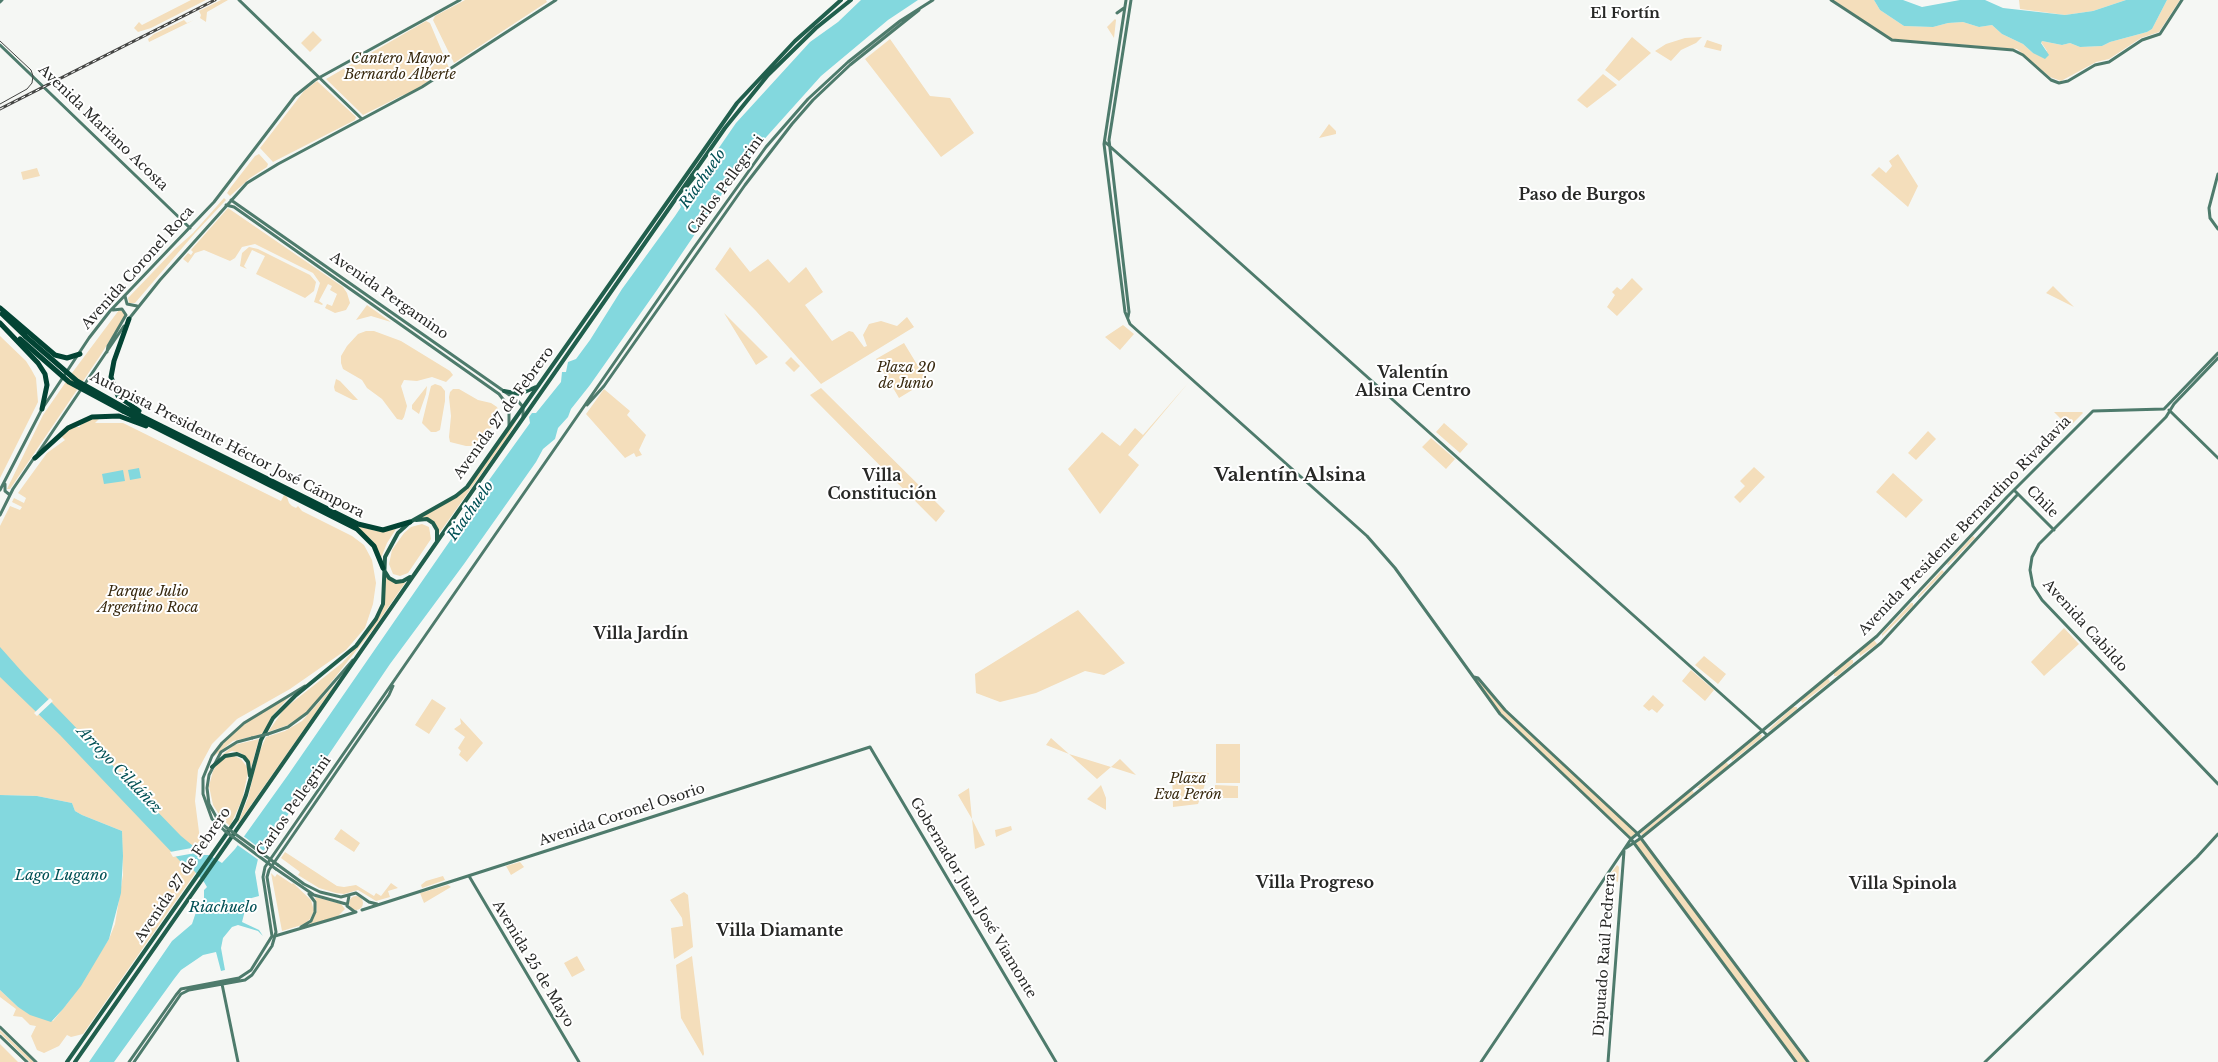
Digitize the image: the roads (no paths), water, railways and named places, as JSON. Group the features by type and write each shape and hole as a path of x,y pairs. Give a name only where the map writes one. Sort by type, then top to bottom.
{"highway":[{"path":"0,310 43,346 61,357 67,358 80,354"},
{"name":"Autopista Presidente Héctor José Cámpora","path":"0,310 66,373 91,390 174,437 357,529 374,546 383,568"},
{"name":"Autopista Presidente Héctor José Cámpora","path":"0,319 62,376 87,393 171,430 366,528 384,530 410,522"},
{"path":"129,319 112,366 115,390 129,405 171,430"},
{"path":"0,323 42,369 47,379 47,391 42,409"},
{"path":"34,458 68,428 84,420 99,416 124,418 174,437"}],"main road":[{"path":"239,0 362,119"},
{"name":"Avenida Coronel Roca","path":"0,490 42,409 110,312 221,193 295,96 320,78 460,0"},
{"name":"Avenida Coronel Roca","path":"0,515 10,495 34,458 138,306 226,205 247,184 272,167 422,87 550,2 556,0"},
{"name":"Avenida 27 de Febrero","path":"213,858 237,819 250,783 258,751 269,724 282,707 331,669 356,646 376,620 383,604 383,568 390,543 410,522 464,490 737,103 772,63 813,23 841,0"},
{"path":"688,172 692,175 725,128 768,75 772,74 777,69 776,67 816,28 851,0"},
{"name":"Carlos Pellegrini","path":"274,936 267,878 269,870 389,695 394,681 584,407 604,386 745,185 792,124 839,76 933,0"},
{"path":"1126,0 1104,140 1124,312 1127,317 1135,329 1367,536 1395,568 1474,677 1475,682 1500,714 1631,839 1796,1062"},
{"path":"1127,317 1129,312 1110,146 1131,0"},
{"path":"1831,0 1892,40 2013,50 2023,55 2051,80 2059,83 2068,81 2095,65 2113,60 2144,39 2160,34 2182,0"},
{"path":"1117,13 1124,8"},
{"path":"813,23 816,28"},
{"name":"Avenida Mariano Acosta","path":"0,45 190,228"},
{"path":"772,63 776,67"},
{"path":"1104,140 1767,735"},
{"path":"2218,174 2209,200 2209,215 2218,229"},
{"name":"Avenida 27 de Febrero","path":"75,1062 213,858 362,650 683,188 694,177 692,175"},
{"name":"Avenida Pergamino","path":"231,200 504,391 523,407"},
{"name":"Avenida Pergamino","path":"226,205 234,207 499,394 510,407 509,426"},
{"path":"125,296 127,304 133,307 138,306"},
{"path":"107,352 108,346 126,316 120,308 110,312"},
{"path":"2164,409 2218,353"},
{"path":"2218,358 2169,410 2218,458"},
{"path":"504,391 520,394 531,391 540,384"},
{"path":"522,419 523,407"},
{"name":"Avenida Presidente Bernardino Rivadavia","path":"1481,1062 1631,839 1637,833 1884,630 2014,490 2093,411 2169,410"},
{"name":"Avenida Cabildo","path":"2169,410 2166,417 2040,544 2032,557 2030,573 2034,590 2218,784"},
{"path":"10,495 5,491 4,487 11,470"},
{"name":"Chile","path":"2014,490 2054,530"},
{"name":"Avenida Presidente Bernardino Rivadavia","path":"1625,849 1634,844 1883,641 2018,494"},
{"path":"410,522 424,519 432,522 437,530 437,541"},
{"path":"383,568 388,576 395,581 403,581 413,574"},
{"path":"226,830 216,817 208,799 207,783 212,767 225,749 237,742 288,727 307,714 362,650"},
{"path":"1474,677 1478,678 1505,710 1637,833 1808,1062"},
{"path":"310,684 244,723 222,743 212,756 203,778 203,794 212,818 226,830 307,891 318,897 346,905 350,910 356,912"},
{"name":"Avenida Coronel Osorio","path":"362,910 870,747"},
{"name":"Gobernador Juan José Viamonte","path":"870,747 1056,1062"},
{"path":"212,767 229,754 241,755 249,766 250,783"},
{"path":"1986,1062 2218,834"},
{"name":"Diputado Raúl Pedrera","path":"1608,1062 1625,849"},
{"path":"277,867 320,892 337,896 349,896 356,893 369,902 380,904"},
{"name":"Avenida 25 de Mayo","path":"469,876 579,1062"},
{"name":"Avenida 27 de Febrero","path":"67,1062 197,882"},
{"path":"296,930 310,921 315,912 314,900 307,891"},
{"path":"336,918 343,913 349,896"},
{"path":"129,1062 178,992 188,987 240,982 249,978 272,946 274,936 362,910 365,902 363,897"},
{"path":"134,1062 181,994 189,990 222,983"},
{"path":"222,983 238,1062"},
{"path":"0,1027 36,1062"},
{"path":"0,1036 27,1062"}],"water":[{"name":"Riachuelo","path":"861,0 918,0 888,20 821,76 751,154 737,173 739,178 733,178 657,290 571,409 568,417 558,428 555,439 543,449 536,462 464,564 390,664 258,859 255,872 259,896 248,899 242,922 259,930 263,936 258,931 238,925 232,927 223,938 221,948 225,970 221,971 216,952 203,955 181,970 114,1062 89,1062 172,941 192,924 197,909 204,898 204,890 207,887 187,863 180,861 60,735 0,677 0,647 181,836 204,855 209,855 222,863 235,849 288,775 472,509 473,498 479,494 530,423 529,417 532,413 536,413 561,382 562,372 566,372 568,362 576,359 590,340 622,289 681,207 679,202 687,190 692,187 736,123 810,42 838,22"},
{"path":"1874,0 1903,0 1922,7 1960,0 1985,0 2003,8 2065,15 2093,11 2126,0 2167,0 2152,29 2147,32 2102,46 2080,47 2070,43 2062,45 2042,41 2041,43 2049,55 2045,59 2033,53 2023,44 2002,34 1992,25 1979,27 1963,22 1933,27 1904,26 1880,10"},
{"path":"139,468 141,478 130,480 128,470"},
{"path":"123,470 125,481 104,484 102,474"},
{"name":"Lago Lugano","path":"0,795 37,796 72,803 75,811 82,815 122,831 121,893 109,939 81,986 51,1022 30,1015 18,1007 0,990"}],"tram line":[{"path":"0,41 31,70 33,76 32,83 27,89 0,104"}],"railway":[{"path":"0,109 215,0"}],"district":[{"name":"El Fortín","path":"1625,14"},
{"name":"Paso de Burgos","path":"1582,195"},
{"name":"Valentín Alsina Centro","path":"1413,382"},
{"name":"Valentín Alsina","path":"1290,476"},
{"name":"Villa Constitución","path":"882,485"},
{"name":"Villa Jardín","path":"641,634"},
{"name":"Villa Progreso","path":"1315,883"},
{"name":"Villa Spinola","path":"1903,884"},
{"name":"Villa Diamante","path":"780,931"}],"park label":[{"name":"Cantero Mayor Bernardo Alberte","path":"400,68"},
{"name":"Plaza 20 de Junio","path":"906,376"},
{"name":"Parque Julio Argentino Roca","path":"148,600"},
{"name":"Plaza Eva Perón","path":"1188,788"}],"water label":[{"name":"Arroyo Cildáñez","path":"119,770"}]}
